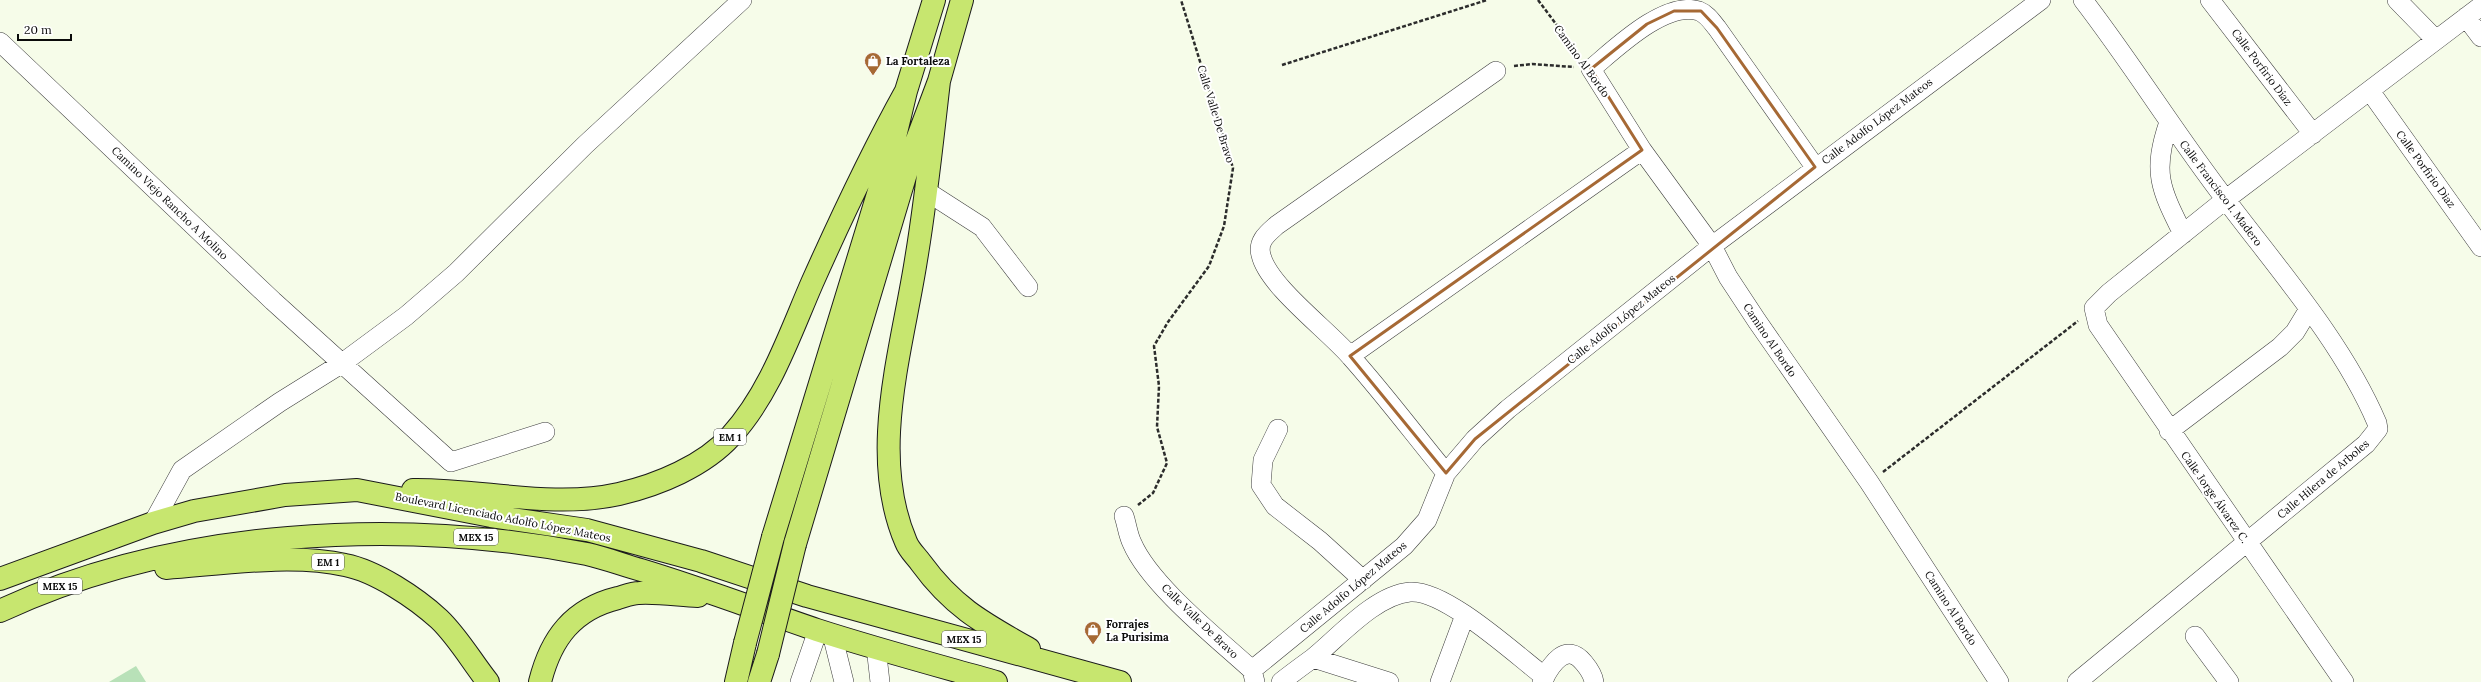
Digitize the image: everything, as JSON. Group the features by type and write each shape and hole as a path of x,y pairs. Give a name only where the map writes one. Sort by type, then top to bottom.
{"main road":[{"name":"EM 1","path":"736,682 773,537 893,145 906,91 934,0"},
{"path":"760,682 795,544 912,153 939,81 962,0"},
{"path":"939,81 926,190 912,285 893,384 890,428 892,493 906,543 934,582 958,606 1056,665"},
{"name":"EM 1","path":"357,490 425,489 578,499 619,494 657,482 700,461 730,437 755,405 782,356 854,189 906,91"},
{"name":"Boulevard Licenciado Adolfo López Mateos","path":"0,579 153,523 194,511 285,495 357,490 491,516 587,530 701,561 807,596 1120,682"},
{"name":"Boulevard Licenciado Adolfo López Mateos","path":"0,611 40,592 123,567 210,547 329,535 476,537 589,555 732,599 825,632 996,682"},
{"name":"EM 1","path":"123,567 151,569 302,559 346,565 383,580 435,616 488,682"},
{"path":"540,682 546,659 557,637 579,615 602,602 638,592 732,599"}],"street":[{"path":"153,523 182,470 273,406 341,364 406,316 456,273 585,145 742,0"},
{"name":"Calle Adolfo López Mateos","path":"1253,676 1404,546 1427,520 1446,473 1475,439 1508,409 1712,246 1815,167 2041,0"},
{"name":"Calle Francisco I. Madero","path":"2083,0 2112,38 2169,122 2225,200 2309,309 2359,385"},
{"name":"Calle Porfirio Díaz","path":"2210,0 2313,134"},
{"path":"2397,0 2436,40"},
{"path":"2094,308 2109,293 2225,200 2481,6"},
{"path":"1591,69 1647,24 1674,11 1691,9 1701,11 1717,28 1815,167"},
{"path":"2466,17 2481,37"},
{"name":"Camino Viejo Rancho A Molino","path":"0,42 341,364 451,462 545,432"},
{"name":"Camino Al Bordo","path":"1591,69 1642,150 1712,246 1728,277 1869,482 1999,682"},
{"path":"1446,473 1350,356 1279,284 1265,265 1260,254 1261,244 1264,236 1382,149 1496,71"},
{"name":"Calle Porfirio Diaz","path":"2370,91 2481,247"},
{"path":"2169,122 2161,146 2158,170 2162,189 2183,234"},
{"path":"1350,356 1642,150"},
{"path":"926,190 982,227 1028,287"},
{"name":"Calle Jorge Álvarez C.","path":"2094,308 2098,325 2169,431 2344,682"},
{"path":"2169,431 2280,347 2295,332 2309,309"},
{"name":"Calle Hilera de Arboles","path":"2077,682 2247,543 2374,436 2378,429 2377,422 2359,385"},
{"path":"1278,429 1263,460 1261,485 1275,506 1320,541 1363,580"},
{"name":"Calle Valle De Bravo","path":"1124,516 1135,548 1159,581 1253,676"},
{"path":"1281,682 1313,658 1351,624 1385,600 1409,592 1421,593 1438,598 1465,615 1543,680 1561,656 1569,653 1576,655 1583,662 1590,671 1594,682"},
{"path":"1440,682 1465,615"},
{"path":"800,682 825,632"},
{"path":"825,632 844,682"},
{"path":"2195,636 2229,682"},
{"path":"876,647 880,682"},
{"path":"1313,658 1389,682"}],"path":[{"name":"Calle Valle De Bravo","path":"1124,516 1153,493 1167,463 1157,427 1158,386 1154,346 1168,322 1208,266 1224,226 1233,168 1181,0"},
{"path":"1282,65 1487,0"},
{"name":"Camino Al Bordo","path":"1538,0 1591,69"},
{"path":"1496,71 1507,66 1532,64 1591,69"},
{"path":"1869,482 2094,308"}],"highlighted area":[{"path":"1674,11 1701,11 1717,28 1815,167 1475,439 1446,473 1350,356 1642,150 1591,69 1647,24"}],"green space":[{"path":"136,666 146,682 109,682"}],"place":[{"name":"La Fortaleza","path":"873,76"},
{"name":"Forrajes La Purisima","path":"1093,645"}]}
